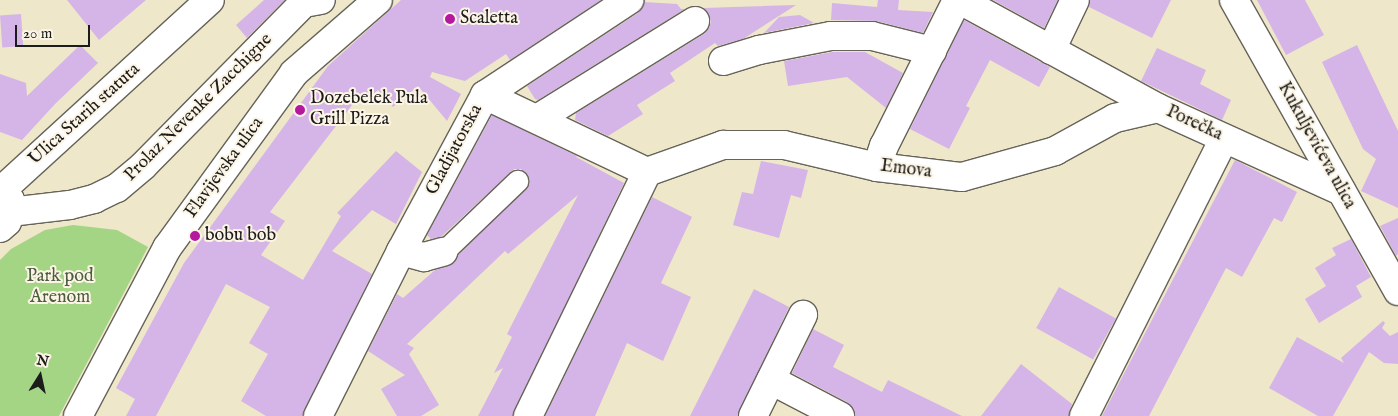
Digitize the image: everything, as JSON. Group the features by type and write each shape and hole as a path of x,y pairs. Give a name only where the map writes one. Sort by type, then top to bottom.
{"street":[{"name":"Ulica Starih statuta","path":"3,204 210,0"},
{"name":"Prolaz Nevenke Zacchigne","path":"3,204 78,203 94,199 117,188 143,166 304,3 321,0"},
{"name":"Gladijatorska","path":"318,416 401,251 485,95 629,0"},
{"path":"877,168 884,146 959,0"},
{"name":"Porečka","path":"959,0 1158,108 1341,191"},
{"path":"1051,50 1075,0"},
{"name":"Kukuljevićeva ulica","path":"1234,0 1398,291"},
{"name":"Flavijevska ulica","path":"78,416 167,248 294,73 365,2"},
{"path":"537,119 695,21"},
{"path":"723,61 759,50 831,36 872,36 932,51"},
{"path":"485,95 647,172 528,416"},
{"name":"Emova","path":"647,172 723,145 784,145 877,168 962,177 1055,151 1115,118 1158,108"},
{"path":"1084,416 1224,138"},
{"path":"401,251 424,257 443,252 517,181"},
{"path":"753,416 803,315"},
{"path":"771,380 840,416"}],"green space":[{"name":"Park pod Arenom","path":"73,225 117,230 148,247 59,416 0,416 0,260 11,249 45,230"}],"building":[{"path":"67,0 146,0 99,40"},
{"path":"264,0 285,0 247,38 236,25"},
{"path":"401,0 601,0 510,60 506,54 465,81 432,72 430,77 461,94 447,121 418,86 393,107 378,90 365,101 359,96 270,212 285,221 261,255 303,280 341,216 337,213 396,151 422,172 396,224 372,210 332,251 372,274 302,416 266,416 241,401 268,354 249,343 270,307 226,284 156,416 126,416 135,399 116,388 184,263 328,66"},
{"path":"878,0 899,0 898,10 933,12 923,33 876,21 831,20 832,3 877,7"},
{"path":"993,0 1058,0 1044,28"},
{"path":"1090,0 1171,0 1152,38 1089,7"},
{"path":"1257,0 1305,0 1324,35 1286,55"},
{"path":"644,2 677,4 681,9 685,9 538,100 535,99 527,86 638,13"},
{"path":"796,5 743,39 718,46 715,43 670,73 675,81 637,105 643,114 608,136 575,120 576,113 704,34 709,28 711,21 704,8"},
{"path":"21,14 23,46 2,47 0,15"},
{"path":"800,15 814,23 764,33 779,17"},
{"path":"964,20 1050,67 1039,87 990,60 966,106 970,108 949,149 910,129"},
{"path":"80,45 98,63 55,104 22,140 0,132 0,74 26,83 27,96"},
{"path":"1357,45 1398,131 1398,208 1361,191 1376,159 1363,149 1322,62"},
{"path":"1157,48 1206,70 1200,84 1231,100 1222,120 1141,81"},
{"path":"832,52 865,52 903,73 886,108 847,77 788,86 784,61"},
{"path":"492,115 577,156 624,183 513,416 478,416 503,368 494,373 512,337 507,334 578,195 508,254 505,251 407,344 414,348 409,354 439,405 421,416 397,416 381,389 405,375 368,351 397,294 403,298 435,270 454,263 458,255 529,185 526,173 521,169 514,169 441,237 431,239 427,235"},
{"path":"1235,160 1297,192 1282,222 1274,218 1242,277 1226,268 1149,416 1102,416"},
{"path":"761,161 808,170 801,198 791,195 779,238 733,225 742,192 753,194"},
{"path":"652,197 692,217 661,283 691,297 663,361 627,343 595,416 545,416"},
{"path":"1398,218 1398,254 1396,256 1380,226"},
{"path":"1351,239 1371,277 1356,286 1362,297 1319,323 1305,299 1326,286 1315,268 1336,255 1332,248"},
{"path":"1059,287 1116,319 1093,360 1036,328"},
{"path":"754,289 789,307 738,416 690,416"},
{"path":"1383,321 1385,323 1382,328 1390,336 1398,332 1398,364 1384,363 1369,352 1333,416 1318,416 1269,388 1297,337 1344,363 1341,358"},
{"path":"813,329 844,345 833,367 882,392 888,380 962,416 856,416 853,408 847,402 792,373"},
{"path":"1021,364 1072,404 1069,416 981,416"}],"place":[{"name":"Scaletta","path":"450,19"},
{"name":"Dozebelek Pula Grill Pizza","path":"300,110"},
{"name":"bobu bob","path":"195,236"}]}
